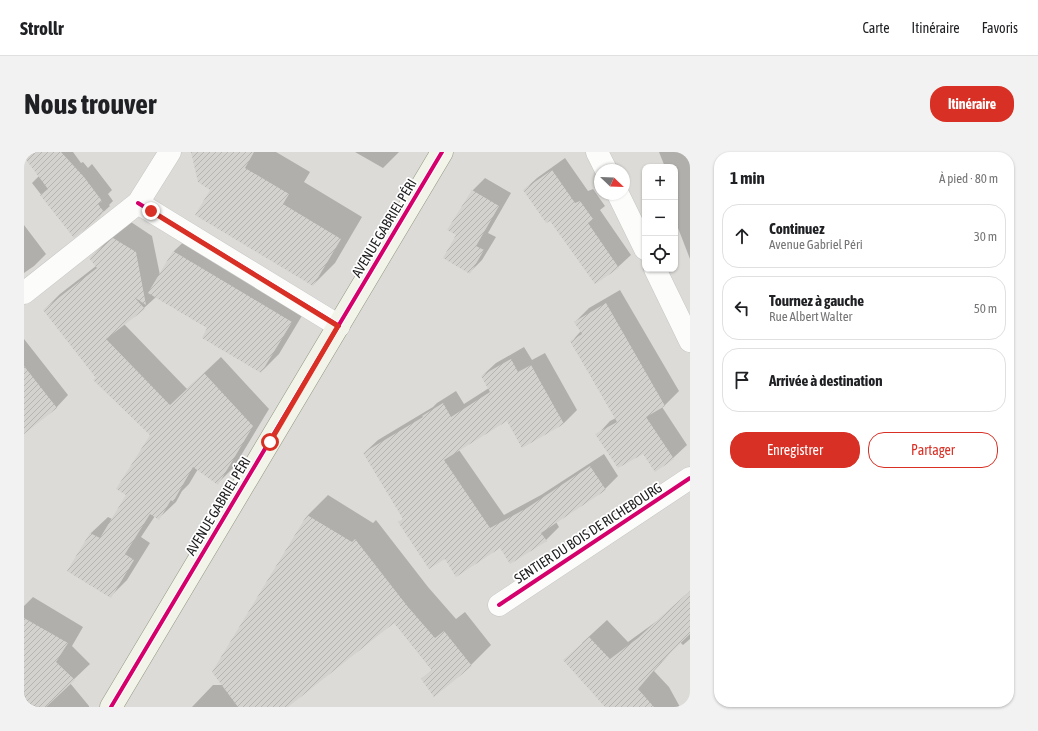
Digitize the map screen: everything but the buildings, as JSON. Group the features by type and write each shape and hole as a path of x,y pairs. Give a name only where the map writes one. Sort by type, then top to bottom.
{"street":[{"path":"24,293 138,203 170,152"},
{"name":"AVENUE GABRIEL PÉRI","path":"111,707 442,152"},
{"path":"597,152 603,164"},
{"path":"621,200 642,244"},
{"path":"138,203 338,326"},
{"path":"656,272 690,340"},
{"name":"SENTIER DU BOIS DE RICHEBOURG","path":"499,605 690,478"}],"shaded area":[{"path":"24,152 690,152 690,707 24,707"}],"cycle path":[{"path":"111,707 442,152"},
{"path":"138,203 339,326"},
{"path":"499,605 690,478"}],"route":[{"path":"151,211 338,326 270,442"}]}
